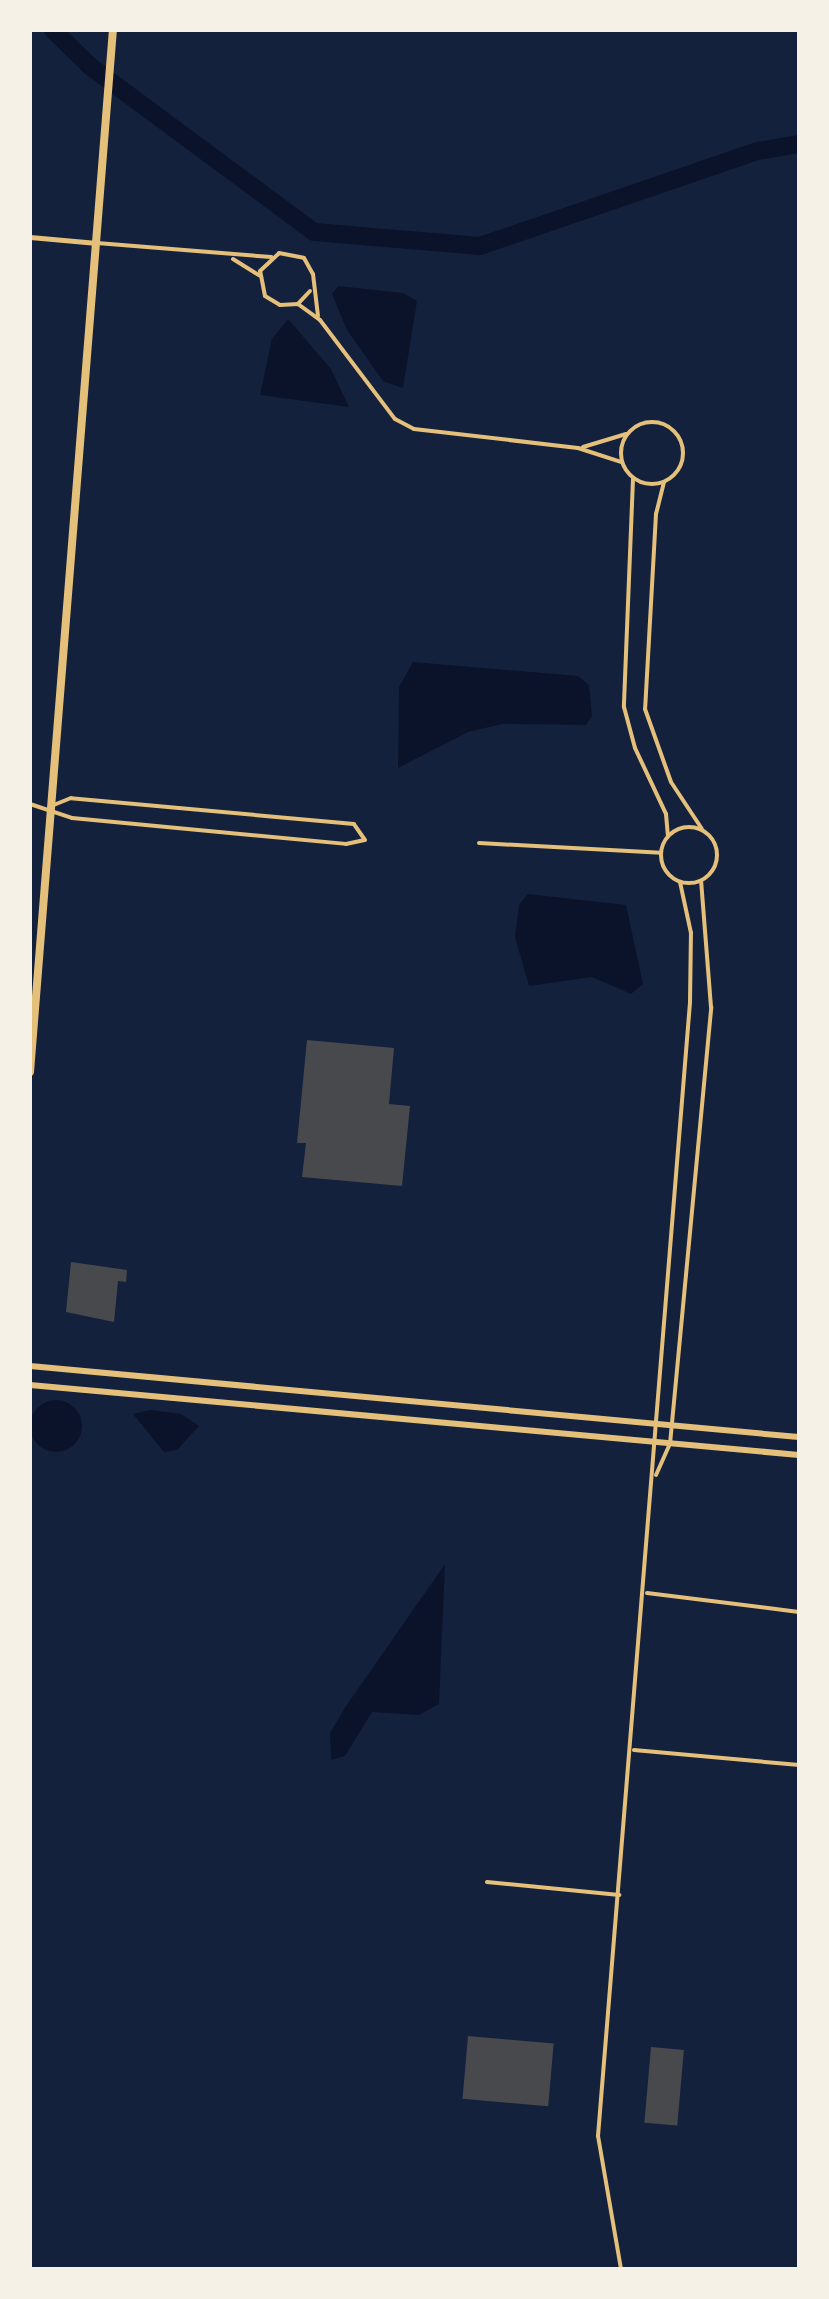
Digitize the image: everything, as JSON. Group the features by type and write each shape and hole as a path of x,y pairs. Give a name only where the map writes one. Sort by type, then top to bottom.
{"main road":[{"path":"30,1072 113,30"},
{"path":"30,1366 799,1437"},
{"path":"30,1385 799,1455"}],"street":[{"path":"30,237 229,258 271,257 288,252 304,258 313,274 310,291 320,320 372,394 414,429 578,448 621,462 634,479 624,707 635,748 666,814 668,836 661,853 665,871 680,882 701,881"},
{"path":"260,276 271,257"},
{"path":"229,258 260,276 272,302 298,304 320,320"},
{"path":"298,304 310,291"},
{"path":"578,448 654,422 679,438 679,468 664,482 646,708 671,782 702,830 715,842 718,860 701,881 710,1007 672,1427 670,1444 656,1475"},
{"path":"621,462 628,433"},
{"path":"634,479 664,482"},
{"path":"30,804 51,806 72,818 346,844 366,840 354,824 340,822 71,798 51,806"},
{"path":"668,836 684,827 702,830"},
{"path":"479,843 661,853"},
{"path":"621,2269 598,2136 647,1593 656,1475 652,1442 692,971 680,882"},
{"path":"647,1593 799,1612"},
{"path":"632,1750 799,1764"},
{"path":"487,1882 619,1895"}],"water":[{"path":"338,286 403,293 417,301 403,388 383,381 347,330 332,294"},
{"path":"288,319 331,369 349,407 260,395 272,339"},
{"path":"413,662 578,676 589,685 592,716 586,725 502,724 468,732 398,768 399,687"},
{"path":"528,894 626,905 643,984 631,994 592,977 529,986 515,937 519,905"},
{"path":"56,1400 74,1408 82,1426 74,1444 56,1452 38,1444 30,1426 38,1408"},
{"path":"150,1410 181,1414 199,1426 177,1450 164,1452 133,1414"},
{"path":"445,1564 439,1704 419,1715 372,1712 345,1756 331,1760 330,1733"}],"building":[{"path":"307,1040 394,1048 389,1104 410,1106 402,1186 302,1177 306,1143 297,1143"},
{"path":"71,1262 127,1270 126,1282 118,1281 114,1322 66,1312"},
{"path":"468,2036 554,2043 548,2106 463,2099"},
{"path":"651,2047 684,2050 677,2126 644,2123"}],"waterway":[{"path":"53,30 91,67 314,232 480,246 758,151 799,144"}]}
